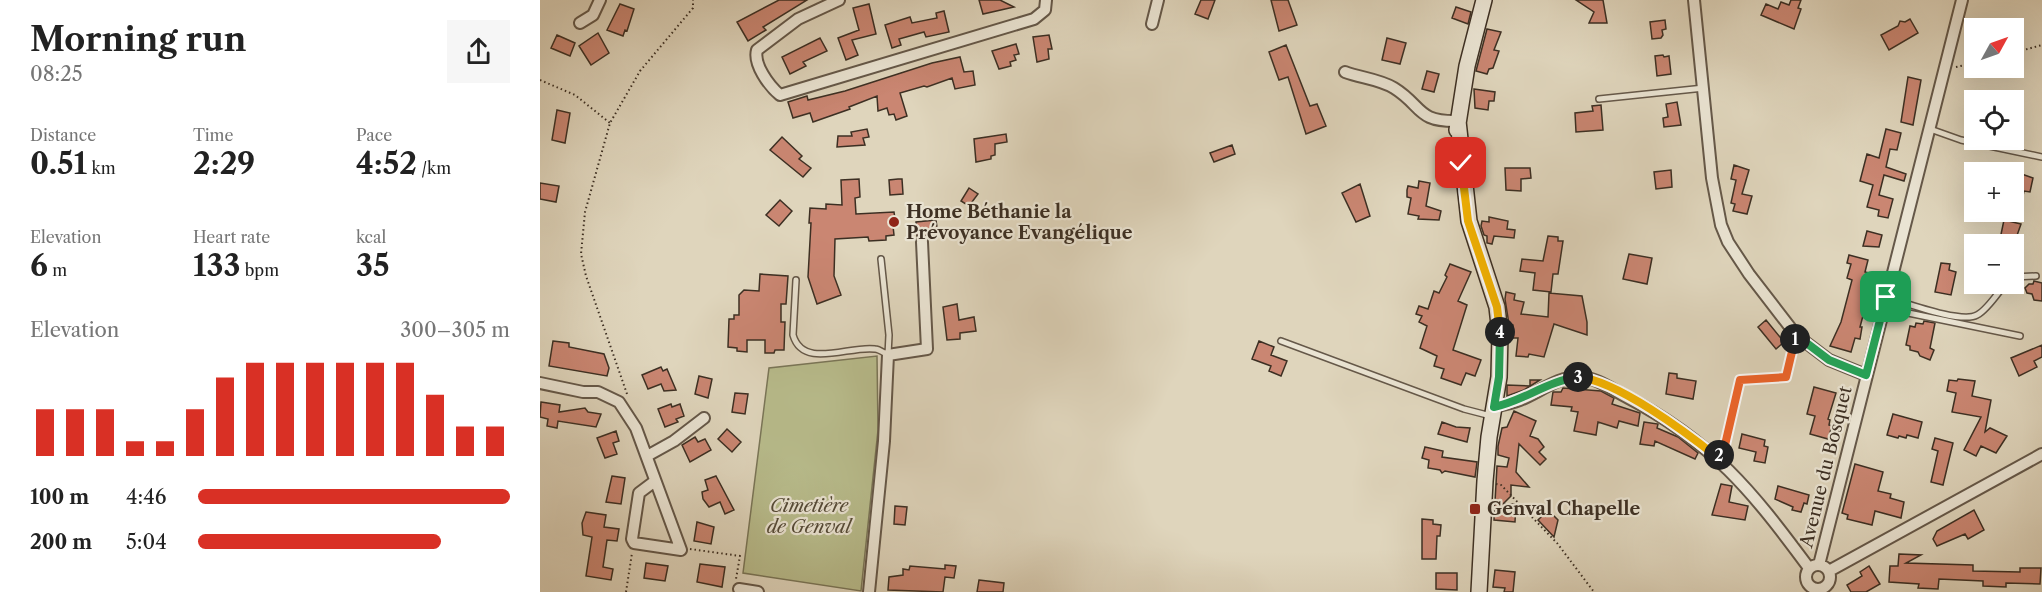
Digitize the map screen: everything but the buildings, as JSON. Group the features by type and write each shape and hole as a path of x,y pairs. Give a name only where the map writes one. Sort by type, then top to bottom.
{"main road":[{"path":"1479,592 1485,481 1493,412 1489,311 1483,288 1463,236 1458,207 1456,141 1467,66 1484,0"}],"street":[{"path":"580,23 593,15 600,0"},
{"path":"839,0 798,19 757,50 755,57 758,64 780,95 1034,19 1045,10 1046,0"},
{"path":"1152,24 1158,0"},
{"path":"1694,0 1712,178 1721,225 1728,242 1743,267 1796,335 1829,360 1866,375"},
{"name":"Avenue du Bosquet","path":"1804,588 1806,578 1814,566 1866,375 1946,70 1962,0"},
{"path":"1345,72 1393,87 1406,97 1423,116 1445,121 1458,121"},
{"path":"869,592 884,441 888,355 927,349 921,242"},
{"path":"1493,412 1568,378 1580,376 1611,388 1648,408 1717,457 1760,502 1814,566 1829,571 2042,454"},
{"path":"540,383 582,392 598,392 609,396 624,407 636,428 681,550 634,543 632,539 639,493 655,481"},
{"path":"647,456 674,441 704,418"},
{"path":"1804,588 1821,591 1829,582 1829,571"},
{"path":"739,589 758,592"}],"lane":[{"path":"1599,99 1704,88"},
{"path":"1929,129 1961,140 2042,157"},
{"path":"796,280 793,335 795,342 804,350 816,354 876,348 888,355 889,335 881,259"},
{"path":"2024,277 2036,276"},
{"path":"1885,303 1971,317 1978,315 1996,294"},
{"path":"1885,303 2020,336"},
{"path":"1281,341 1464,409 1493,412"}],"path":[{"path":"624,407 627,394 586,276 581,254 585,212 610,123 640,71 693,8 693,0"},
{"path":"2024,50 2042,45"},
{"path":"1946,70 1964,66"},
{"path":"540,80 575,95 610,123"},
{"path":"1717,457 1725,445 1740,380 1786,377 1796,335"},
{"path":"1485,481 1501,485 1557,543 1594,592"},
{"path":"626,592 634,543"},
{"path":"681,550 688,548 740,555 735,587 739,589"}],"green space":[{"name":"Cimetière de Genval","path":"877,356 878,430 861,591 743,573 769,368"}],"place":[{"name":"Home Béthanie la Prévoyance Evangélique","path":"894,222"},
{"name":"Genval Chapelle","path":"1475,509"}],"route":[{"path":"1461,163 1468,221 1497,307 1500,364 1494,407 1522,399 1568,378 1580,376 1611,388 1665,418 1717,457 1725,445 1740,380 1786,377 1796,335 1821,356 1866,375 1886,297"}]}
